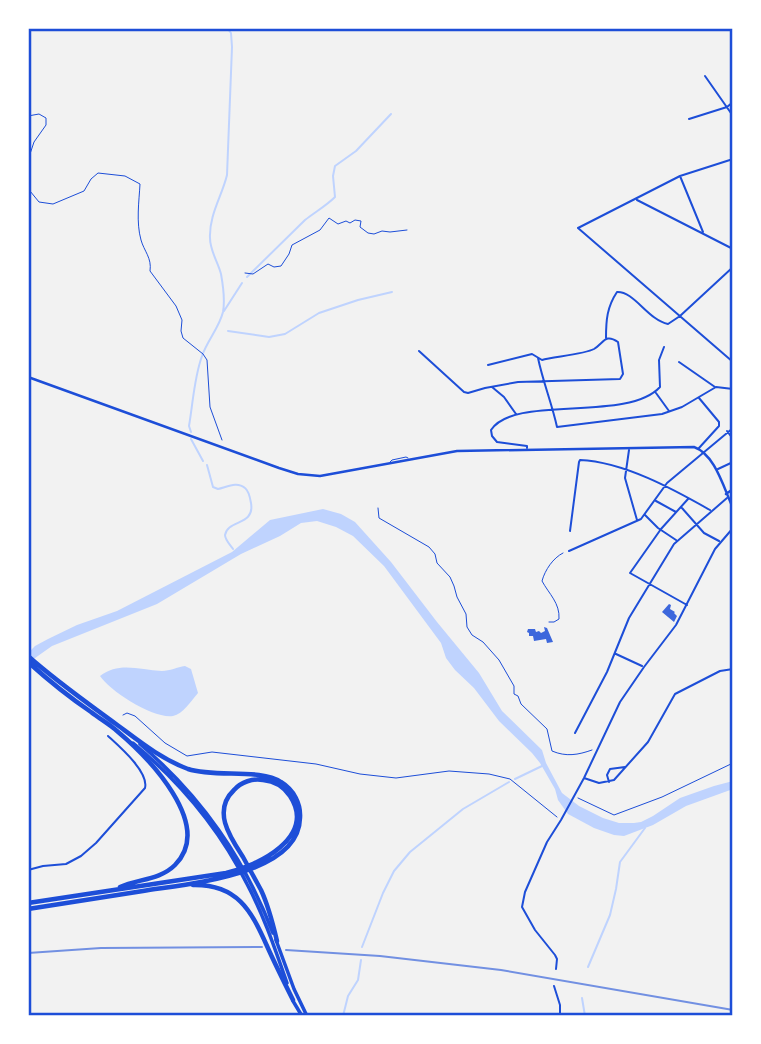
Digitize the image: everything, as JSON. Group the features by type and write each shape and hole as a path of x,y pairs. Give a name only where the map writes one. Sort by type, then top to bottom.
{"highway":[{"path":"28,656 54,682"},
{"path":"28,662 170,770 214,823 250,879 277,941 304,1016"},
{"path":"28,909 178,886 221,876 266,860 290,844 296,836 299,808 288,787 278,780 266,776 216,774 189,769 163,757 119,729"},
{"path":"117,889 156,876 174,866 184,852 188,835 181,808 167,785 119,729"},
{"path":"119,729 180,788 231,854 259,908 292,1000"},
{"path":"266,860 290,837 296,823 296,810 283,788 269,781 254,780 241,784 232,792 224,806 224,819 229,834 261,891 277,941"},
{"path":"28,903 221,876"},
{"path":"178,886 217,887 244,904 254,918 292,1000 304,1016"}],"street":[{"path":"705,76 733,116"},
{"path":"689,119 727,107 733,102"},
{"path":"733,159 680,176 578,228 733,362"},
{"path":"680,176 703,233"},
{"path":"636,200 733,249"},
{"path":"606,339 606,317 617,292 624,292 662,323 668,324 733,267"},
{"path":"419,351 468,393 518,382 620,379 623,374 618,342 614,338 606,339 593,350 542,360 533,354 488,365"},
{"path":"528,449 527,446 497,442 491,430 503,419 516,415 611,406 642,399 660,387 659,360 664,347"},
{"path":"538,357 557,427 662,414 682,407 716,387"},
{"path":"679,362 716,387 733,388"},
{"path":"28,377 292,472 312,476 457,451 694,447 703,451 711,460 733,508"},
{"path":"491,387 504,397 516,415"},
{"path":"655,392 669,412"},
{"path":"699,397 719,422 715,432 699,448"},
{"path":"569,551 638,521 667,483 733,428"},
{"path":"727,431 733,439"},
{"path":"630,447 625,478 638,521"},
{"path":"570,530 580,460 646,477 711,511"},
{"path":"716,470 733,462"},
{"path":"575,733 607,672 629,618 677,541 733,489"},
{"path":"687,605 630,573 661,529 689,498"},
{"path":"655,500 676,512"},
{"path":"681,507 704,533 720,542"},
{"path":"644,515 677,541"},
{"path":"556,969 555,955 535,930 522,907 525,892 551,835 584,778 620,702 676,625 705,566 720,542 733,528"},
{"path":"615,653 644,667"},
{"path":"584,778 599,783 616,778 648,743 675,694 720,671 733,670"},
{"path":"28,870 66,864 81,856 145,788 144,776 108,736"},
{"path":"609,782 607,775 610,769 626,767"},
{"path":"554,986 560,1005 560,1016"}],"path":[{"path":"28,116 40,114 46,118 47,125 34,142 28,160"},
{"path":"28,184 39,202 53,204 83,191 98,173 125,176 140,184 138,212 141,240 148,253 150,271 176,306 182,320 183,338 207,360 211,407 222,440 219,446"},
{"path":"245,273 253,274 268,264 281,266 292,245 320,230 329,218 338,225 346,221 361,221 360,227 374,234 407,230"},
{"path":"378,508 379,518 429,547 435,554 437,563 450,577 454,586 466,614 467,627 499,660 521,704 547,729 552,751 559,754 579,754 597,748"},
{"path":"549,622 559,619 559,611 556,601 542,581 544,572 559,555 569,551"},
{"path":"123,715 127,713 135,716 160,740 183,755 192,757 210,752 396,778 449,771 489,774 510,779 561,820"},
{"path":"574,796 614,815 662,797 733,763"}],"water":[{"path":"323,509 341,514 355,522 391,562 479,673 502,711 542,750 562,793 579,806 619,823 634,823 653,816 680,798 714,786 733,781 733,789 686,806 653,825 624,836 594,828 568,814 540,763 455,670 446,658 441,643 384,566 353,536 317,521 301,523 241,554 157,604 52,646 28,663 28,653 35,646 77,625 117,611 232,552 270,520"},
{"path":"185,666 191,669 198,693 183,710 173,716 155,713 133,703 100,676 107,671 122,668 162,671"}],"building":[{"path":"669,604 677,616 674,622 662,612"},
{"path":"544,627 553,642 547,643 546,639 534,641 533,636 529,636 527,632 528,629 535,629 541,633 545,631"}],"waterway":[{"path":"191,432 189,426 199,364 224,308 221,274 211,247 210,230 227,175 232,47 231,33 227,28"},
{"path":"247,277 305,220 335,197 335,166 356,151 391,114"},
{"path":"224,311 242,283"},
{"path":"228,331 269,337 285,334 319,313 392,292"},
{"path":"191,439 203,461"},
{"path":"207,465 213,487 218,489 239,485 249,494 249,515 231,526 225,535 233,549"},
{"path":"515,779 542,766"},
{"path":"362,947 394,871 410,852 463,809 509,782"},
{"path":"588,967 610,915 620,862 645,828"},
{"path":"343,1016 348,996 358,980 361,960"},
{"path":"582,998 585,1016"}],"railway":[{"path":"28,953 101,948 262,947"},
{"path":"286,950 380,956 501,970 733,1010"}]}
